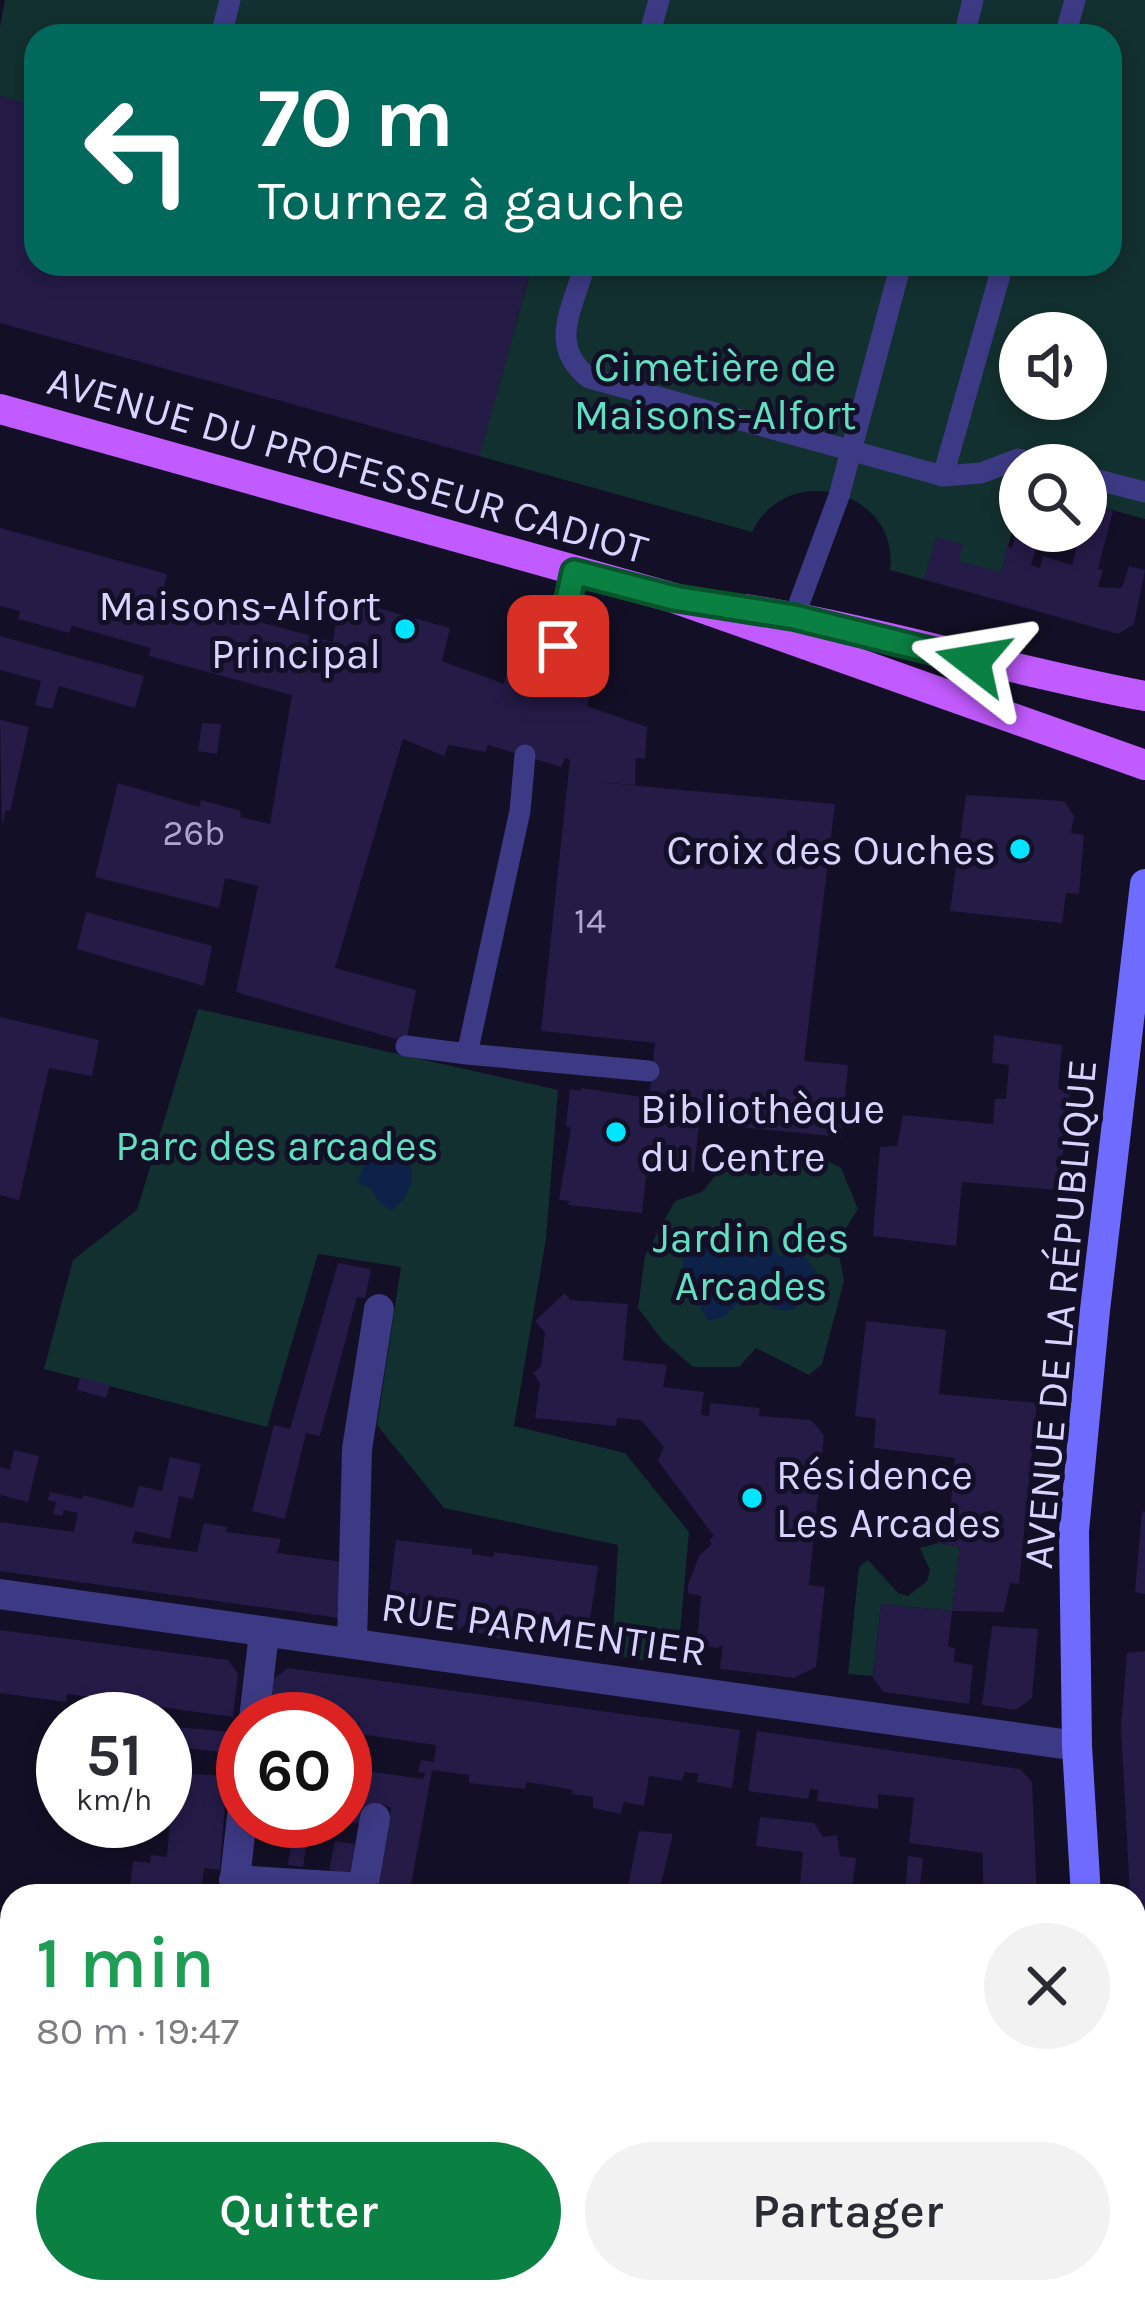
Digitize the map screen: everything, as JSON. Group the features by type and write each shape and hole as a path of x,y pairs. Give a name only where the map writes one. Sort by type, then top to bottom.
{"main road":[{"name":"AVENUE DU PROFESSEUR CADIOT","path":"0,410 674,598 1145,765"},
{"name":"AVENUE DU PROFESSEUR CADIOT","path":"674,598 794,617 973,661 1145,696"},
{"name":"AVENUE DE LA RÉPUBLIQUE","path":"1085,1884 1076,1746 1074,1531 1145,884"}],"street":[{"path":"352,1643 357,1448 379,1309"},
{"name":"RUE PARMENTIER","path":"0,1594 1076,1746"},
{"path":"257,1692 264,1634"},
{"path":"364,1884 375,1818"},
{"path":"234,1884 238,1848"}],"lane":[{"path":"582,276 564,341 570,363 589,378 943,476 981,473 999,466"},
{"path":"794,617 839,496 898,276"},
{"path":"943,476 1001,276"},
{"path":"1107,482 1145,492"},
{"path":"550,684 574,572"},
{"path":"467,1054 520,811 525,755"},
{"path":"406,1046 649,1071"}],"green space":[{"name":"Cimetière de Maisons-Alfort","path":"5,0 1145,0 1145,519 1107,509 1107,444 999,444 999,552 1006,552 994,599 890,570 888,543 878,520 860,504 838,494 814,491 790,496 768,509 752,532 479,456 529,276 1122,276 1122,24 24,24 24,103 0,96 0,26"},
{"name":"Parc des arcades","path":"198,1009 558,1090 546,1239 514,1426 625,1453 689,1532 677,1666 612,1655 618,1545 444,1508 377,1425 401,1267 318,1254 267,1427 44,1369 73,1260 137,1210"},
{"name":"Jardin des Arcades","path":"816,1155 841,1168 858,1209 837,1243 844,1281 822,1364 809,1375 756,1348 739,1367 693,1367 663,1341 638,1308 645,1256 675,1201 702,1192 719,1171 737,1159 796,1161"},
{"path":"938,1543 960,1547 952,1611 881,1604 873,1676 848,1674 859,1567 868,1560 898,1593 908,1596 927,1581 930,1570 920,1548"}],"water":[{"path":"390,1143 407,1157 412,1176 406,1195 390,1211 371,1188 357,1183 372,1146"},
{"path":"765,1233 779,1256 804,1255 818,1275 812,1291 793,1310 777,1310 751,1290 724,1317 708,1320 684,1272 687,1240 727,1245"}],"building":[{"path":"0,96 24,103 24,276 529,276 479,456 0,323"},
{"path":"0,528 167,574 162,595 333,642 339,597 450,628 442,661 504,684 507,671 590,695 587,706 647,727 645,759 636,758 635,785 596,782 835,804 804,1061 848,1065 841,1137 699,1123 694,1172 647,1169 642,1213 559,1200 571,1128 566,1126 570,1089 649,1098 655,1043 541,1031 570,760 565,758 561,767 488,745 485,752 449,745 444,756 403,739 335,968 416,990 406,1042 236,992 258,886 225,878 219,908 95,877 118,783 199,807 201,800 270,824 292,695 149,656 151,648 72,626 69,633 18,619 20,611 0,606"},
{"path":"936,537 963,544 958,561 1001,572 1006,552 1035,552 1031,565 1040,568 1043,556 1072,565 1075,552 1102,552 1098,587 1122,588 1129,566 1145,570 1134,624 1118,634 924,579"},
{"path":"0,636 144,676 135,708 59,686 52,709 35,705 41,681 0,670"},
{"path":"0,720 29,727 10,811 6,810 2,826"},
{"path":"202,723 221,724 217,754 198,751"},
{"name":"Croix des Ouches","path":"966,795 1064,801 1074,816 1071,833 1084,835 1079,894 1066,893 1062,923 950,911"},
{"path":"86,912 212,946 204,986 77,949"},
{"path":"0,1017 99,1040 92,1076 49,1068 19,1200 0,1195"},
{"path":"994,1035 1062,1045 1058,1089 1070,1091 1059,1190 962,1182 956,1246 873,1236 880,1147 897,1146 903,1115 993,1124 995,1099 1006,1099 1009,1065 992,1063"},
{"path":"338,1263 371,1269 365,1298 357,1297 320,1436 306,1433 285,1519 252,1511 274,1425 290,1429"},
{"name":"Résidence Les Arcades","path":"565,1293 570,1300 628,1304 623,1360 667,1365 663,1387 704,1392 701,1415 709,1416 710,1403 760,1408 759,1416 811,1420 824,1435 809,1585 825,1587 816,1667 794,1678 720,1669 723,1645 697,1645 701,1596 688,1593 688,1585 699,1556 714,1536 658,1461 664,1447 641,1420 617,1418 616,1426 535,1418 540,1383 533,1373 541,1366 545,1332 535,1321"},
{"path":"866,1321 946,1330 939,1394 1037,1403 1019,1584 1010,1583 1004,1612 952,1611 960,1547 938,1543 941,1511 950,1513 955,1458 874,1448 876,1419 855,1416"},
{"path":"80,1377 110,1385 106,1398 77,1390"},
{"path":"14,1450 39,1456 28,1502 0,1495 0,1467 10,1470"},
{"path":"170,1457 201,1464 193,1499 179,1496 170,1539 135,1531 132,1543 197,1552 204,1523 227,1527 226,1532 281,1539 277,1553 344,1562 340,1618 0,1571 0,1522 74,1532 78,1513 53,1514 56,1502 48,1500 50,1492 133,1508 139,1486 162,1491"},
{"path":"1145,1512 1145,1594 1135,1592"},
{"path":"396,1540 472,1549 472,1554 493,1557 494,1552 598,1566 586,1647 535,1641 529,1635 527,1639 493,1638 478,1633 468,1622 455,1633 386,1620"},
{"path":"881,1604 952,1611 948,1647 955,1648 954,1662 973,1665 969,1704 884,1692 873,1678"},
{"path":"992,1626 1038,1629 1032,1698 1016,1710 982,1705"},
{"path":"0,1630 228,1660 238,1674 236,1692 216,1692 216,1715 192,1711 192,1692 36,1692 36,1698 0,1693"},
{"path":"1145,1651 1145,1884 1129,1884 1121,1726 1127,1653"},
{"path":"288,1668 740,1730 732,1788 697,1782 698,1774 685,1772 682,1781 649,1776 644,1806 624,1802 621,1814 593,1808 593,1797 572,1794 573,1790 527,1782 525,1789 469,1783 469,1775 432,1770 411,1884 378,1884 391,1808 383,1804 372,1810 372,1772 423,1779 425,1773 418,1772 421,1760 434,1762 436,1745 372,1736 372,1692 271,1692 272,1680"},
{"path":"192,1728 216,1731 216,1751 192,1749"},
{"path":"757,1731 1020,1769 1032,1782 1036,1884 983,1884 983,1853 909,1843 914,1798 878,1794 878,1809 817,1801 818,1790 810,1789 808,1799 748,1791"},
{"path":"192,1774 216,1775 220,1870 204,1868 202,1884 130,1884 133,1861 150,1863 151,1855 167,1857 168,1848 192,1848"},
{"path":"760,1817 814,1823 823,1837 837,1835 840,1856 856,1858 853,1884 800,1884 803,1852 756,1846"},
{"path":"639,1831 673,1834 661,1884 628,1884"},
{"path":"290,1848 306,1848 303,1867 288,1865"},
{"path":"334,1848 354,1848 350,1874 329,1870"},
{"path":"908,1856 923,1858 920,1884 906,1884"}],"place":[{"name":"Maisons-Alfort Principal","path":"405,629"},
{"name":"Croix des Ouches","path":"1020,849"},
{"name":"Bibliothèque du Centre","path":"616,1132"},
{"name":"Résidence Les Arcades","path":"752,1498"}],"route":[{"path":"558,646 574,572 674,598 794,617 973,661"}]}
